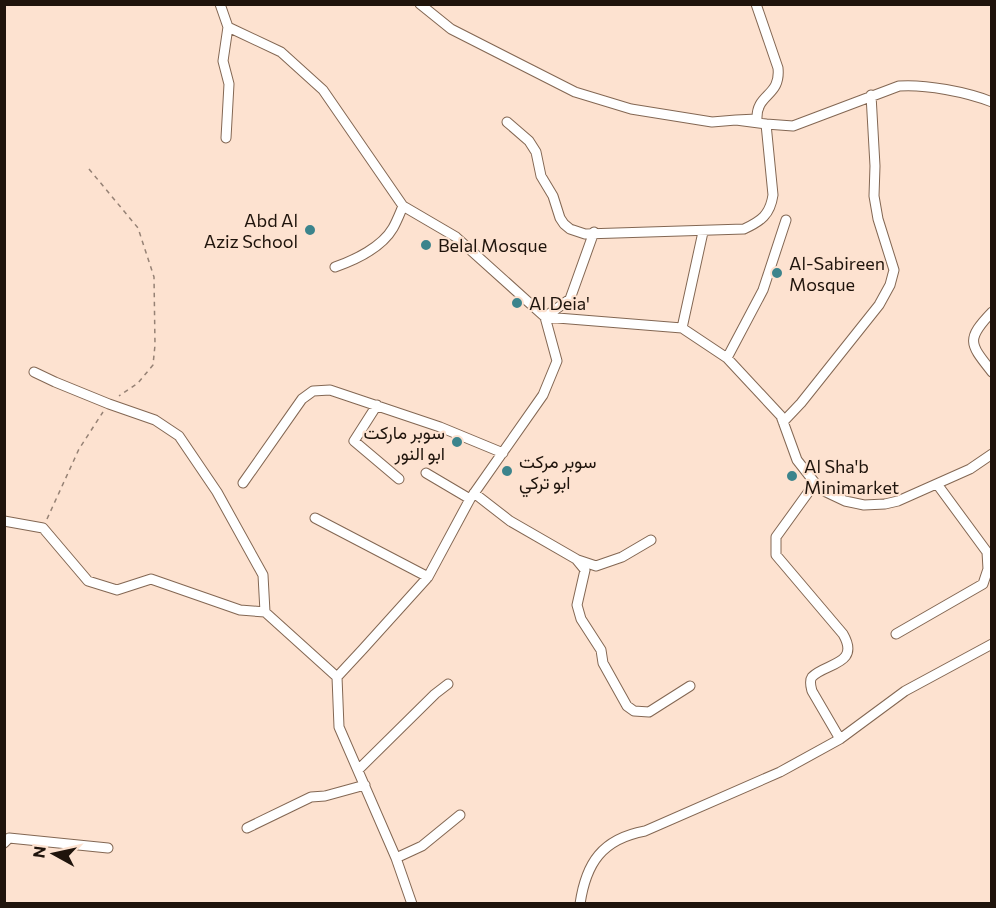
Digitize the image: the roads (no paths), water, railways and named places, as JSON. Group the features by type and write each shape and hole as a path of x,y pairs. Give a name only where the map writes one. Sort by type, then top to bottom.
{"street":[{"path":"220,4 228,27 223,61 229,84 226,138"},
{"path":"420,4 451,29 575,92 631,109 712,122 757,119 759,105 775,90 779,79 778,68 756,4"},
{"path":"228,27 281,52 322,90 403,206 456,237 545,317 557,361 543,395 472,496 428,577 336,677"},
{"path":"736,120 793,126 871,95 908,85 970,94 992,102"},
{"path":"783,422 879,305 890,285 894,270 878,219 874,195 875,166 871,95"},
{"path":"507,122 529,141 536,152 541,176 554,196 564,224 570,229 585,234 594,232 703,232 744,229 759,222 769,211 773,195 766,124"},
{"path":"335,267 358,259 374,247 392,230 403,206"},
{"path":"727,358 763,290 786,220"},
{"path":"545,317 570,299 594,232"},
{"path":"682,328 703,232"},
{"path":"992,312 981,323 973,337 974,348 992,372"},
{"path":"545,317 682,328 727,358 781,416 797,460 814,483 844,501 874,505 898,501 970,469 992,454"},
{"path":"34,372 109,404 164,424 186,443 217,492 263,575 265,612"},
{"path":"243,483 302,399 317,389 330,390 377,405 503,453"},
{"path":"377,405 354,441 399,478"},
{"path":"426,473 472,496 576,559 596,566 622,557 651,540"},
{"path":"814,483 776,537 776,555 843,634 848,643 841,662 812,677 810,682 812,691 840,739"},
{"path":"896,634 983,584 988,569 987,552 937,484"},
{"path":"315,518 428,577"},
{"path":"4,521 44,528 88,581 117,590 151,579 240,610 265,612 336,677 339,727 396,858 412,903"},
{"path":"576,559 585,570 577,605 581,619 601,650 603,663 627,706 634,711 649,712 690,686"},
{"path":"580,903 589,868 606,846 622,837 645,831 780,772 840,739 905,691 992,644"},
{"path":"359,769 448,684"},
{"path":"247,828 311,797 325,796 365,785"},
{"path":"396,858 422,846 460,815"},
{"path":"4,843 9,838 108,848"}],"place":[{"name":"Abd Al Aziz School","path":"310,230"},
{"name":"Belal Mosque","path":"426,245"},
{"name":"Al-Sabireen Mosque","path":"777,273"},
{"name":"Al Deia'","path":"517,303"},
{"name":"سوبر ماركت ابو النور","path":"457,442"},
{"name":"سوبر مركت ابو تركي","path":"507,471"},
{"name":"Al Sha'b Minimarket","path":"792,476"}]}
